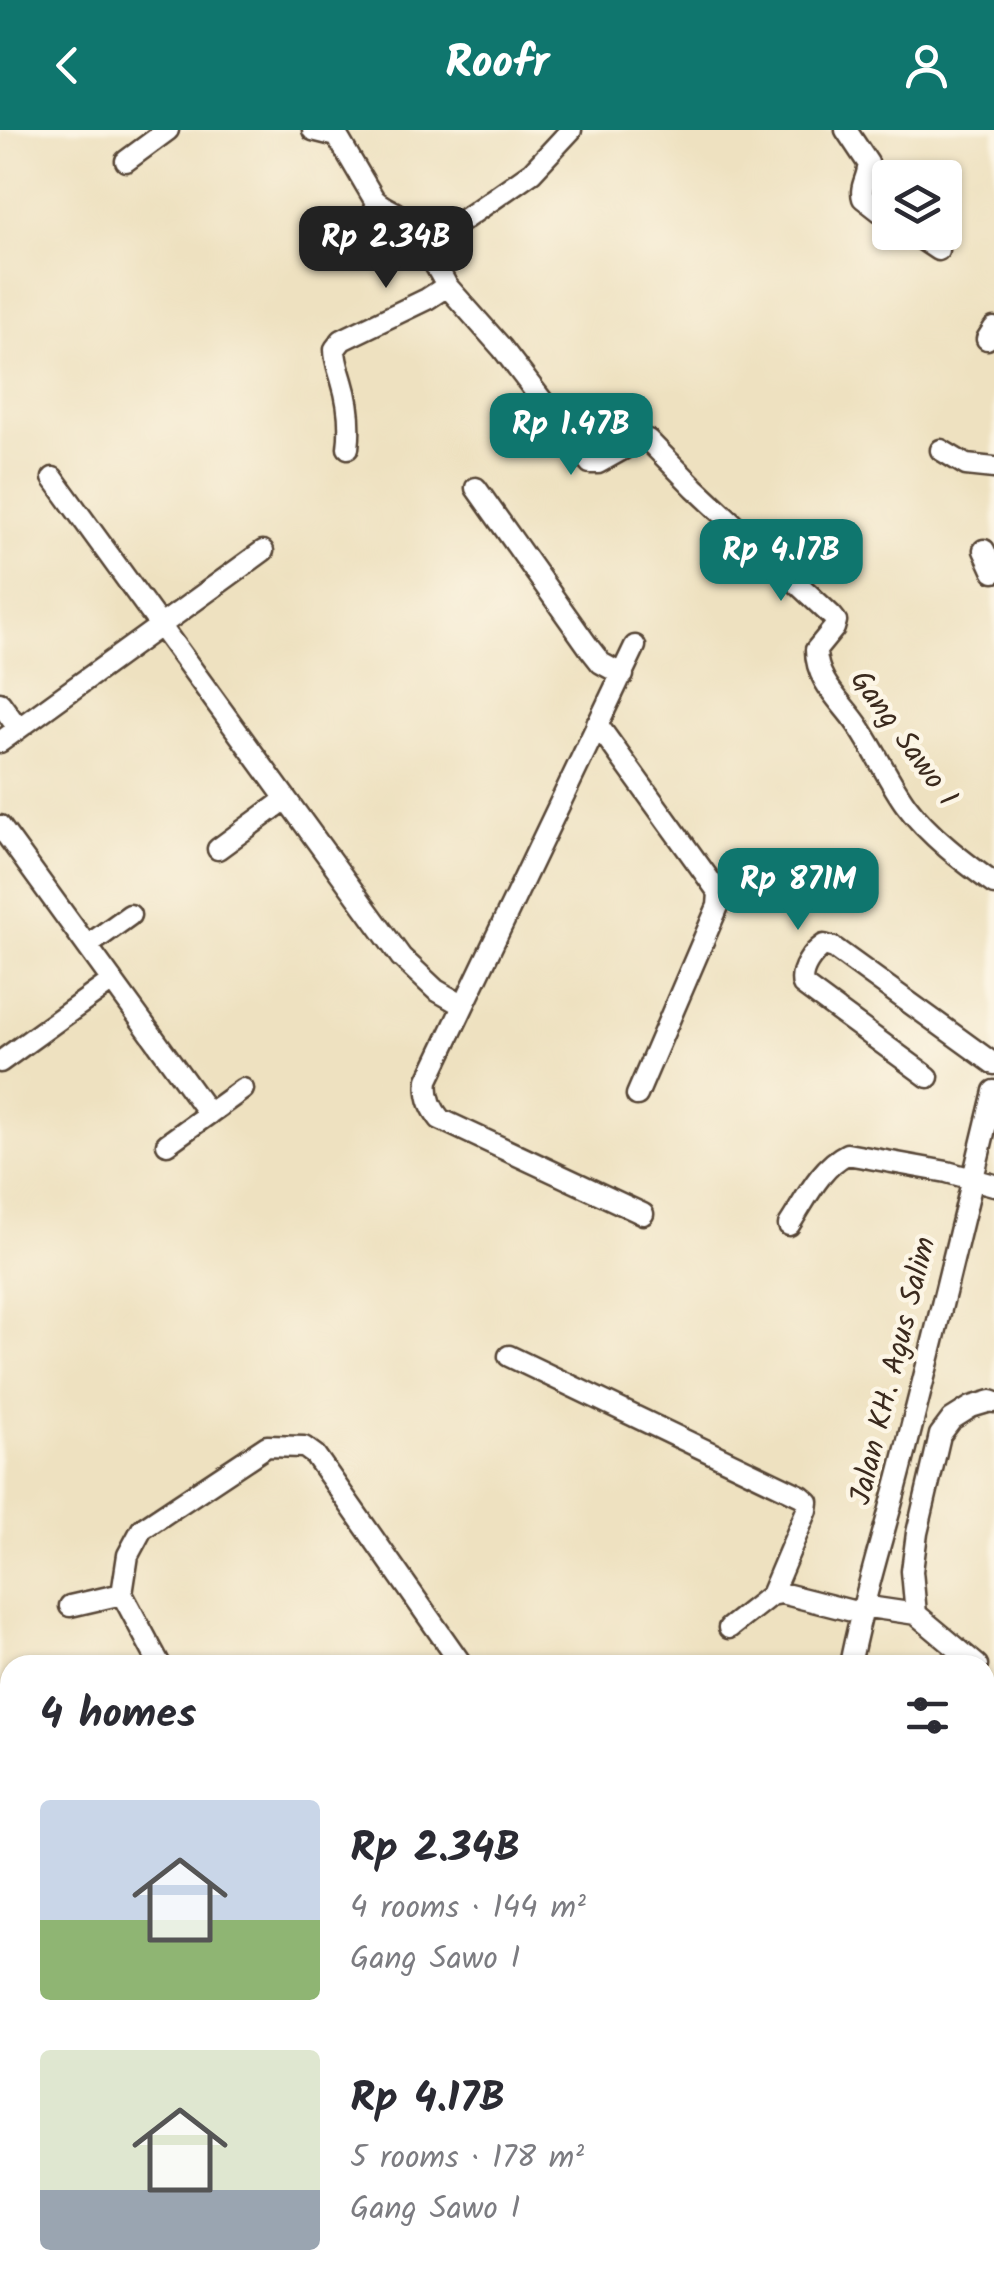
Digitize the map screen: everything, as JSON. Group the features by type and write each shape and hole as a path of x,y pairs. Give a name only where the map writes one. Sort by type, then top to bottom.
{"street":[{"path":"126,161 168,130"},
{"path":"313,130 337,136 374,199 401,217 447,286 342,340 335,349 350,416 348,448"},
{"path":"423,248 532,172 571,130"},
{"path":"846,130 868,163 862,189 863,198 872,205"},
{"name":"Gang Sawo I","path":"447,286 502,348 590,463 648,440 832,616 836,621 834,628 816,650 816,662 824,680 856,722 907,806 954,854 994,884"},
{"path":"941,450 966,465 994,468"},
{"path":"53,478 401,957 436,990 462,1004"},
{"path":"476,488 590,649 601,663 622,674"},
{"path":"984,550 994,572"},
{"path":"0,742 263,551"},
{"path":"636,646 462,1004 426,1091 440,1118 643,1214"},
{"path":"0,703 18,728"},
{"path":"598,724 719,893 718,906 637,1095"},
{"path":"218,849 286,799"},
{"path":"0,826 209,1114"},
{"path":"88,946 130,916"},
{"path":"928,1077 802,985 801,976 820,947 834,948 994,1064"},
{"path":"0,1062 112,981"},
{"path":"166,1144 242,1089"},
{"name":"Jalan KH. Agus Salim","path":"852,1655 994,1091"},
{"path":"788,1225 825,1172 847,1154 947,1172 994,1185"},
{"path":"510,1356 802,1496 808,1502 807,1510 772,1595"},
{"path":"916,1614 912,1572 940,1435 952,1419 970,1407 994,1402"},
{"path":"155,1655 122,1594 128,1554 142,1529 267,1446 304,1448 315,1454 455,1655"},
{"path":"728,1628 772,1595 782,1593 861,1610 916,1614 966,1655"},
{"path":"70,1606 122,1594"}]}
